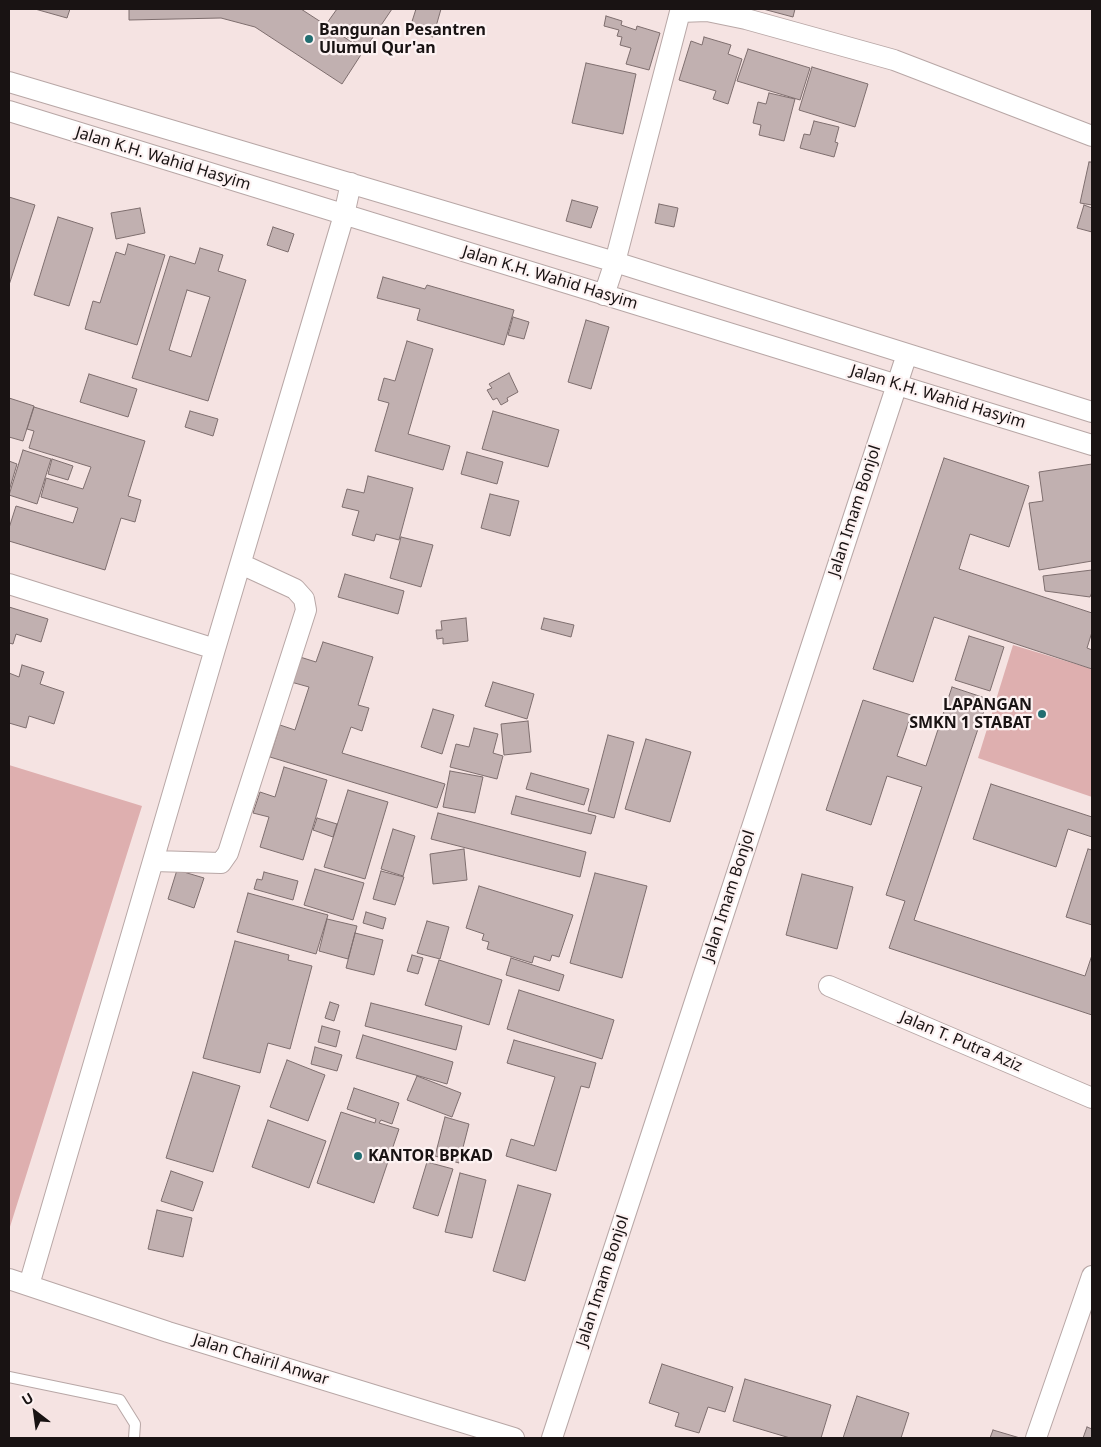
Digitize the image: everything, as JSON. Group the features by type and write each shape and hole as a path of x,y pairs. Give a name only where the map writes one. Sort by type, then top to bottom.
{"street":[{"path":"604,295 615,262 672,11 708,10 894,60 1092,136"},
{"name":"Jalan K.H. Wahid Hasyim","path":"9,82 615,262 1092,412"},
{"name":"Jalan K.H. Wahid Hasyim","path":"9,111 1092,445"},
{"path":"29,1285 344,215 351,183"},
{"name":"Jalan Imam Bonjol","path":"552,1438 907,354"},
{"path":"154,861 221,863 228,854 306,610 304,599 295,589 241,564"},
{"path":"9,584 215,649"},
{"name":"Jalan T. Putra Aziz","path":"829,986 1092,1098"},
{"path":"1036,1438 1092,1276"},
{"name":"Jalan Chairil Anwar","path":"9,1279 168,1332 514,1438"}],"lane":[{"path":"9,1377 120,1400 135,1424 134,1438"}],"shaded area":[{"name":"LAPANGAN SMKN 1 STABAT","path":"1013,645 1092,669 1092,797 978,758"},
{"path":"9,765 142,806 9,1230"}],"building":[{"path":"35,9 70,9 67,18"},
{"name":"Bangunan Pesantren Ulumul Qur'an","path":"129,9 301,9 364,50 342,84 255,27 221,18 129,20"},
{"path":"337,9 392,9 365,49 327,23"},
{"path":"416,9 441,9 433,37 409,31"},
{"path":"763,9 795,9 793,17"},
{"path":"606,16 622,21 621,25 636,30 637,26 660,33 649,70 626,64 631,48 620,45 622,37 617,36 619,30 604,26"},
{"path":"704,37 731,45 728,54 742,59 728,104 713,99 716,91 679,80 691,41 702,45"},
{"path":"748,49 810,68 800,100 737,81"},
{"path":"586,63 636,74 623,134 572,123"},
{"path":"812,67 868,84 855,127 799,110"},
{"path":"769,93 795,99 784,141 759,135 761,125 753,123 758,102 766,104"},
{"path":"814,121 839,127 835,142 838,143 834,157 800,148 804,134 810,135"},
{"path":"1089,162 1092,162 1092,205 1080,203"},
{"path":"9,197 35,205 9,285"},
{"path":"572,200 598,207 591,228 566,221"},
{"path":"659,204 678,208 674,227 655,223"},
{"path":"1084,205 1092,208 1092,232 1077,228"},
{"path":"140,208 145,233 116,239 111,213"},
{"path":"58,217 93,228 69,306 34,295"},
{"path":"273,227 294,234 288,252 267,245"},
{"path":"128,244 165,255 137,345 85,329 93,301 100,303 116,252 125,255"},
{"path":"200,248 223,255 218,271 246,280 208,401 132,378 170,256 195,264","holes":["187,290 210,297 191,357 169,350"]},
{"path":"383,277 425,289 427,285 514,310 504,345 417,320 420,309 377,298"},
{"path":"513,317 529,322 524,339 508,335"},
{"path":"586,320 609,327 591,389 568,382"},
{"path":"407,341 433,349 408,434 450,446 443,470 375,451 389,403 378,400 384,378 395,381"},
{"path":"509,373 518,392 507,398 508,401 501,405 497,398 493,400 487,390 492,388 489,384"},
{"path":"89,374 137,389 128,417 80,402"},
{"path":"9,398 34,406 23,441 9,437"},
{"path":"34,407 145,441 128,496 141,500 135,522 121,518 105,570 9,541 9,528 16,506 73,523 78,508 41,497 46,478 83,489 91,467 29,448 34,431 27,429"},
{"path":"190,411 218,419 213,436 185,427"},
{"path":"493,411 559,430 548,467 482,449"},
{"path":"23,450 51,459 37,504 9,495"},
{"path":"467,452 503,462 497,484 461,474"},
{"path":"944,458 1029,486 1009,547 970,534 959,569 1092,613 1092,632 1087,648 1092,650 1092,669 934,617 913,682 873,669"},
{"path":"52,459 73,466 68,480 48,474"},
{"path":"9,461 17,464 9,491"},
{"path":"1092,464 1092,561 1039,570 1029,503 1043,501 1039,472"},
{"path":"368,476 413,488 399,540 376,534 374,541 352,535 359,511 342,507 347,489 364,493"},
{"path":"490,494 519,501 510,536 481,528"},
{"path":"401,537 433,545 421,587 390,578"},
{"path":"1092,570 1092,592 1090,597 1045,591 1043,576"},
{"path":"345,574 404,591 398,614 338,597"},
{"path":"9,607 48,619 41,642 16,634 13,644 9,643"},
{"path":"466,618 468,641 443,644 443,638 437,639 436,630 442,630 441,621"},
{"path":"544,618 574,625 571,637 541,629"},
{"path":"969,636 1004,647 990,691 955,680"},
{"path":"323,642 373,657 358,705 369,708 362,731 351,727 342,753 445,784 437,808 270,757 280,725 295,730 309,687 291,682 300,657 316,662"},
{"path":"22,665 44,672 40,684 64,692 54,724 29,716 26,728 9,723 9,673 19,677"},
{"path":"493,682 534,694 527,719 485,706"},
{"path":"952,687 988,699 914,920 1085,976 1092,955 1092,1015 889,948 905,901 886,895 922,787 887,776 871,825 826,810 863,700 911,715 897,756 926,766"},
{"path":"433,709 454,715 442,754 421,747"},
{"path":"528,721 531,752 504,755 501,724"},
{"path":"474,728 498,734 493,753 503,756 497,779 450,767 456,744 469,747"},
{"path":"608,735 634,742 614,818 588,811"},
{"path":"646,739 691,752 670,822 625,809"},
{"path":"284,767 327,780 303,860 260,847 269,817 253,813 260,792 275,797"},
{"path":"450,771 483,777 475,813 443,807"},
{"path":"531,773 589,789 584,805 526,789"},
{"path":"991,784 1092,817 1092,837 1068,829 1056,867 973,839"},
{"path":"348,790 388,802 365,879 324,867"},
{"path":"516,796 596,816 591,834 511,814"},
{"path":"438,813 586,852 580,877 431,839"},
{"path":"317,818 337,824 333,837 313,830"},
{"path":"393,829 415,836 403,876 381,869"},
{"path":"464,849 467,880 433,884 430,854"},
{"path":"1088,849 1092,850 1092,925 1066,917"},
{"path":"315,869 364,883 353,920 304,905"},
{"path":"177,870 204,878 194,908 168,899"},
{"path":"381,871 404,877 395,905 373,899"},
{"path":"264,872 298,881 293,900 254,889 257,879 262,880"},
{"path":"595,873 647,886 622,978 570,963"},
{"path":"802,874 853,887 837,949 786,935"},
{"path":"479,886 573,915 559,957 552,955 550,961 534,956 532,963 487,949 489,942 482,940 484,934 466,928"},
{"path":"248,893 328,915 316,954 237,932"},
{"path":"366,912 386,918 383,929 363,923"},
{"path":"327,919 357,926 348,959 319,951"},
{"path":"427,921 449,927 440,959 417,953"},
{"path":"355,933 383,940 374,975 346,968"},
{"path":"235,941 289,955 288,960 312,966 290,1049 268,1043 260,1073 203,1058"},
{"path":"412,955 423,958 418,974 407,971"},
{"path":"511,958 564,975 559,991 506,975"},
{"path":"439,960 502,980 489,1025 425,1005"},
{"path":"519,990 614,1020 602,1059 507,1029"},
{"path":"330,1002 339,1005 334,1021 325,1018"},
{"path":"371,1003 462,1026 456,1050 365,1026"},
{"path":"322,1026 340,1031 336,1047 318,1042"},
{"path":"363,1035 453,1062 447,1084 356,1058"},
{"path":"514,1040 596,1063 589,1088 581,1086 556,1171 506,1156 511,1139 534,1146 555,1077 507,1063"},
{"path":"315,1047 342,1055 337,1071 311,1064"},
{"path":"287,1060 325,1075 308,1121 270,1107"},
{"path":"193,1072 240,1086 213,1172 166,1158"},
{"path":"417,1076 461,1093 452,1117 407,1100"},
{"name":"KANTOR BPKAD","path":"354,1088 399,1103 392,1124 381,1120 379,1123 399,1129 374,1203 317,1183 341,1112 375,1123 376,1119 347,1109"},
{"path":"445,1117 469,1124 459,1163 435,1156"},
{"path":"268,1120 326,1141 309,1188 252,1167"},
{"path":"427,1162 453,1169 438,1216 413,1208"},
{"path":"171,1171 203,1182 193,1211 161,1201"},
{"path":"460,1173 486,1180 472,1238 445,1232"},
{"path":"518,1185 551,1194 525,1281 493,1271"},
{"path":"157,1210 192,1218 183,1257 148,1249"},
{"path":"662,1364 733,1387 725,1412 708,1407 699,1433 675,1426 679,1413 649,1403"},
{"path":"745,1379 831,1405 821,1438 790,1438 733,1421"},
{"path":"857,1396 909,1413 901,1438 843,1438"},
{"path":"1087,1427 1092,1429 1092,1438 1083,1438"},
{"path":"993,1430 1020,1438 990,1438"}],"place":[{"name":"Bangunan Pesantren Ulumul Qur'an","path":"309,39"},
{"name":"LAPANGAN SMKN 1 STABAT","path":"1042,714"},
{"name":"KANTOR BPKAD","path":"358,1156"}]}
